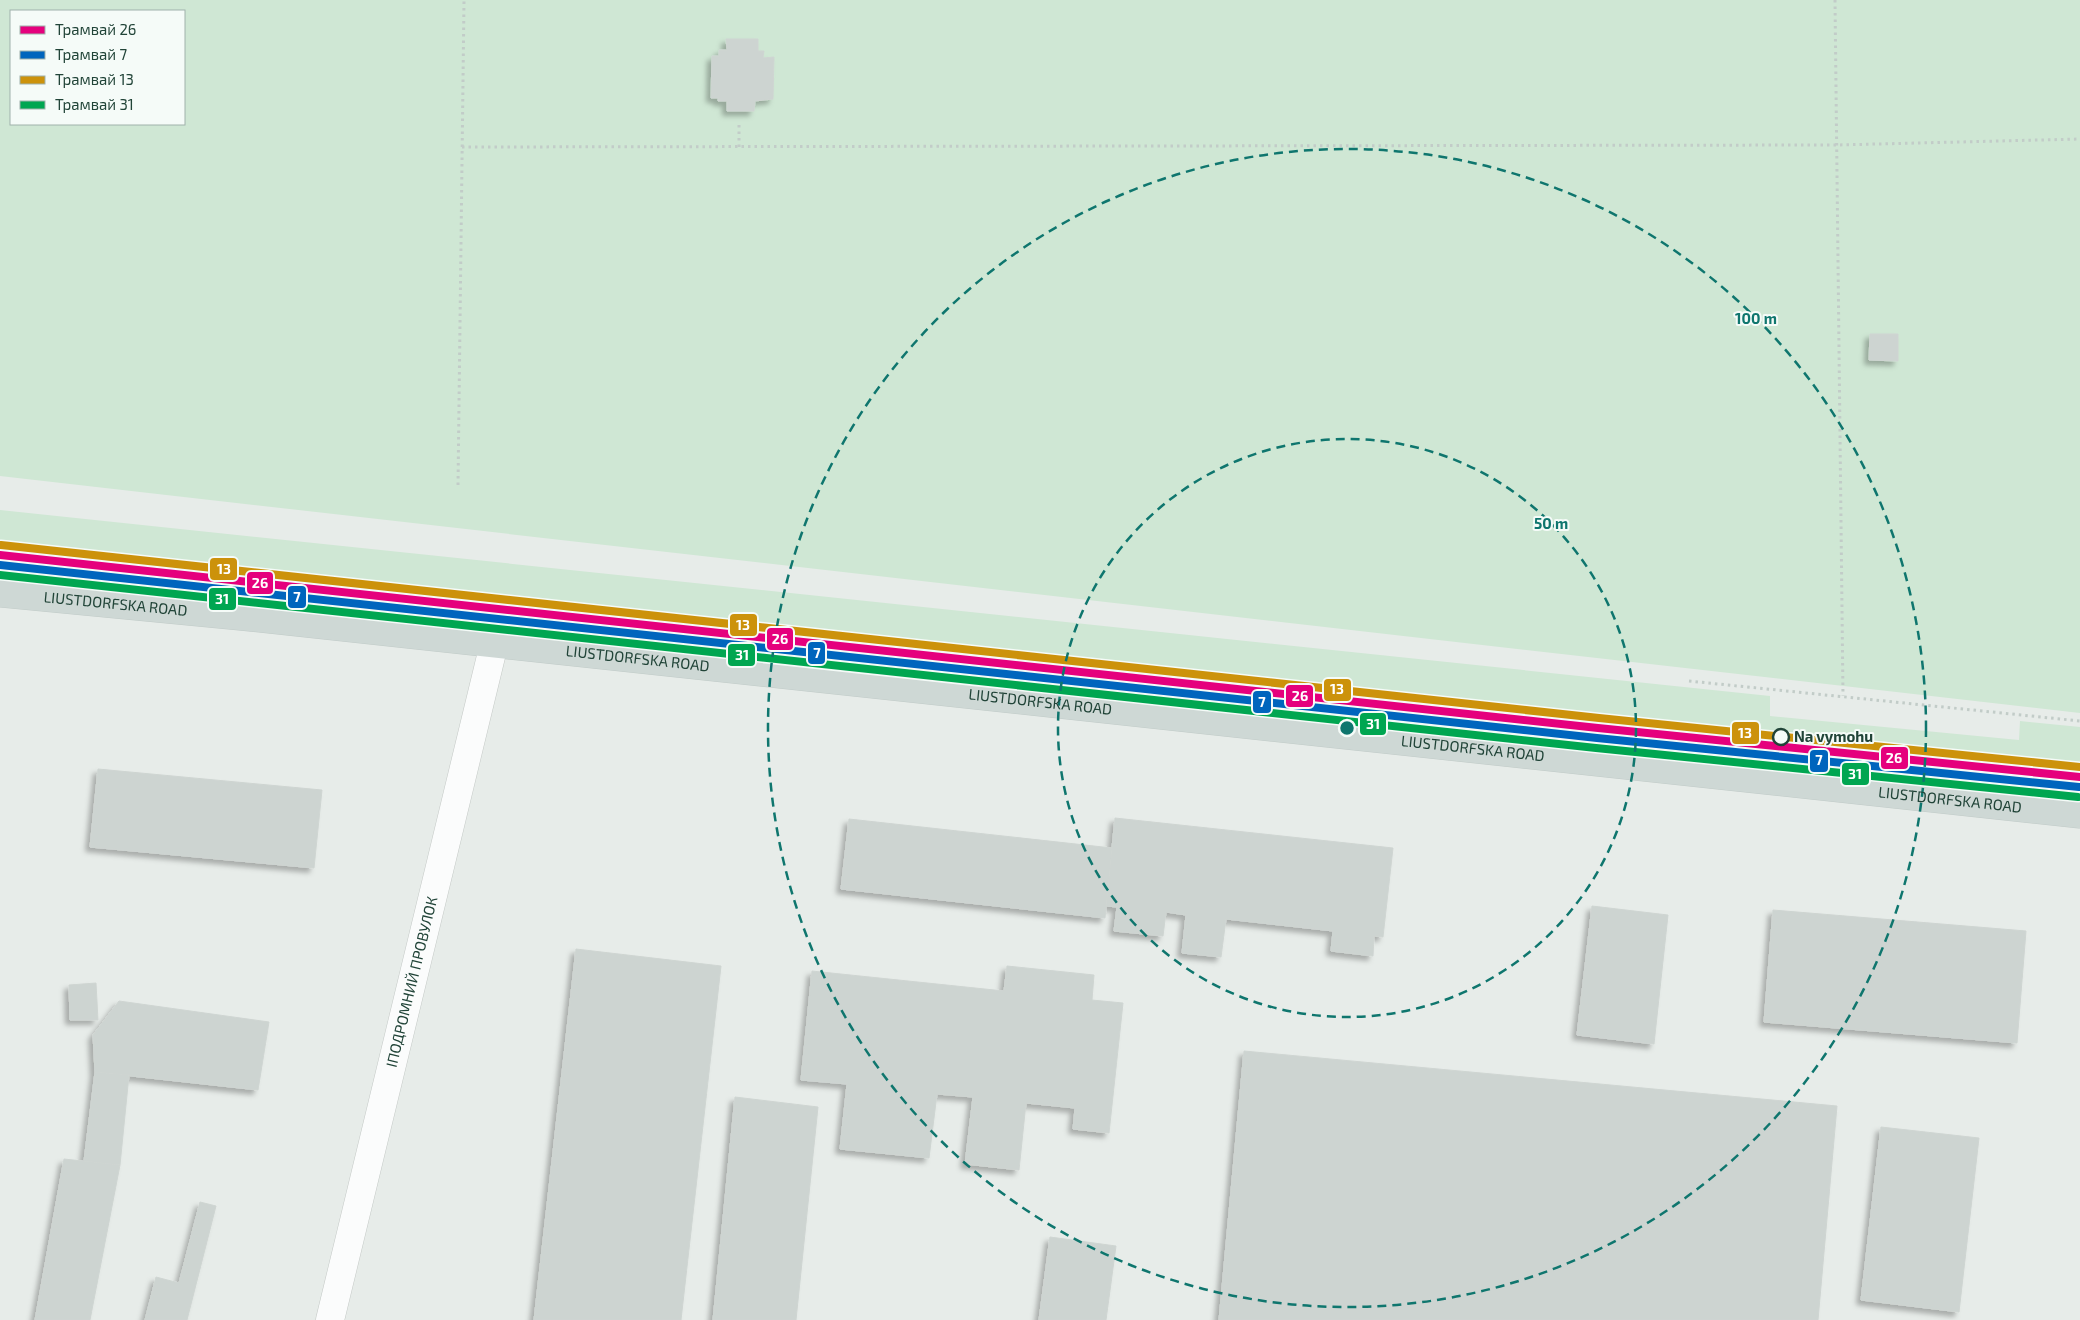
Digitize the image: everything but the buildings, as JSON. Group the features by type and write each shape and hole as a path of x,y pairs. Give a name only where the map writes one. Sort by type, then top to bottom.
{"main road":[{"name":"LIUSTDORFSKA ROAD","path":"0,593 240,616 2080,814"}],"street":[{"name":"ІПОДРОМНИЙ ПРОВУЛОК","path":"330,1320 494,644"}],"path":[{"path":"458,485 464,0"},
{"path":"1836,0 1843,696"},
{"path":"739,124 739,147"},
{"path":"462,147 1837,145 2080,140"},
{"path":"1689,681 2080,721"}],"green space":[{"path":"0,0 2080,0 2080,713 0,476"},
{"path":"0,510 1770,696 1770,716 2019,740 2020,721 2080,727 2080,783 0,563"}],"tram line":[{"name":"13","path":"1,545 1599,718 2080,767"},
{"name":"26","path":"0,555 1598,728 2080,777"},
{"name":"7","path":"0,565 1597,738 2079,787"},
{"name":"31","path":"0,575 1596,748 2078,797"}],"place":[{"name":"Na vymohu","path":"1781,737"}]}
